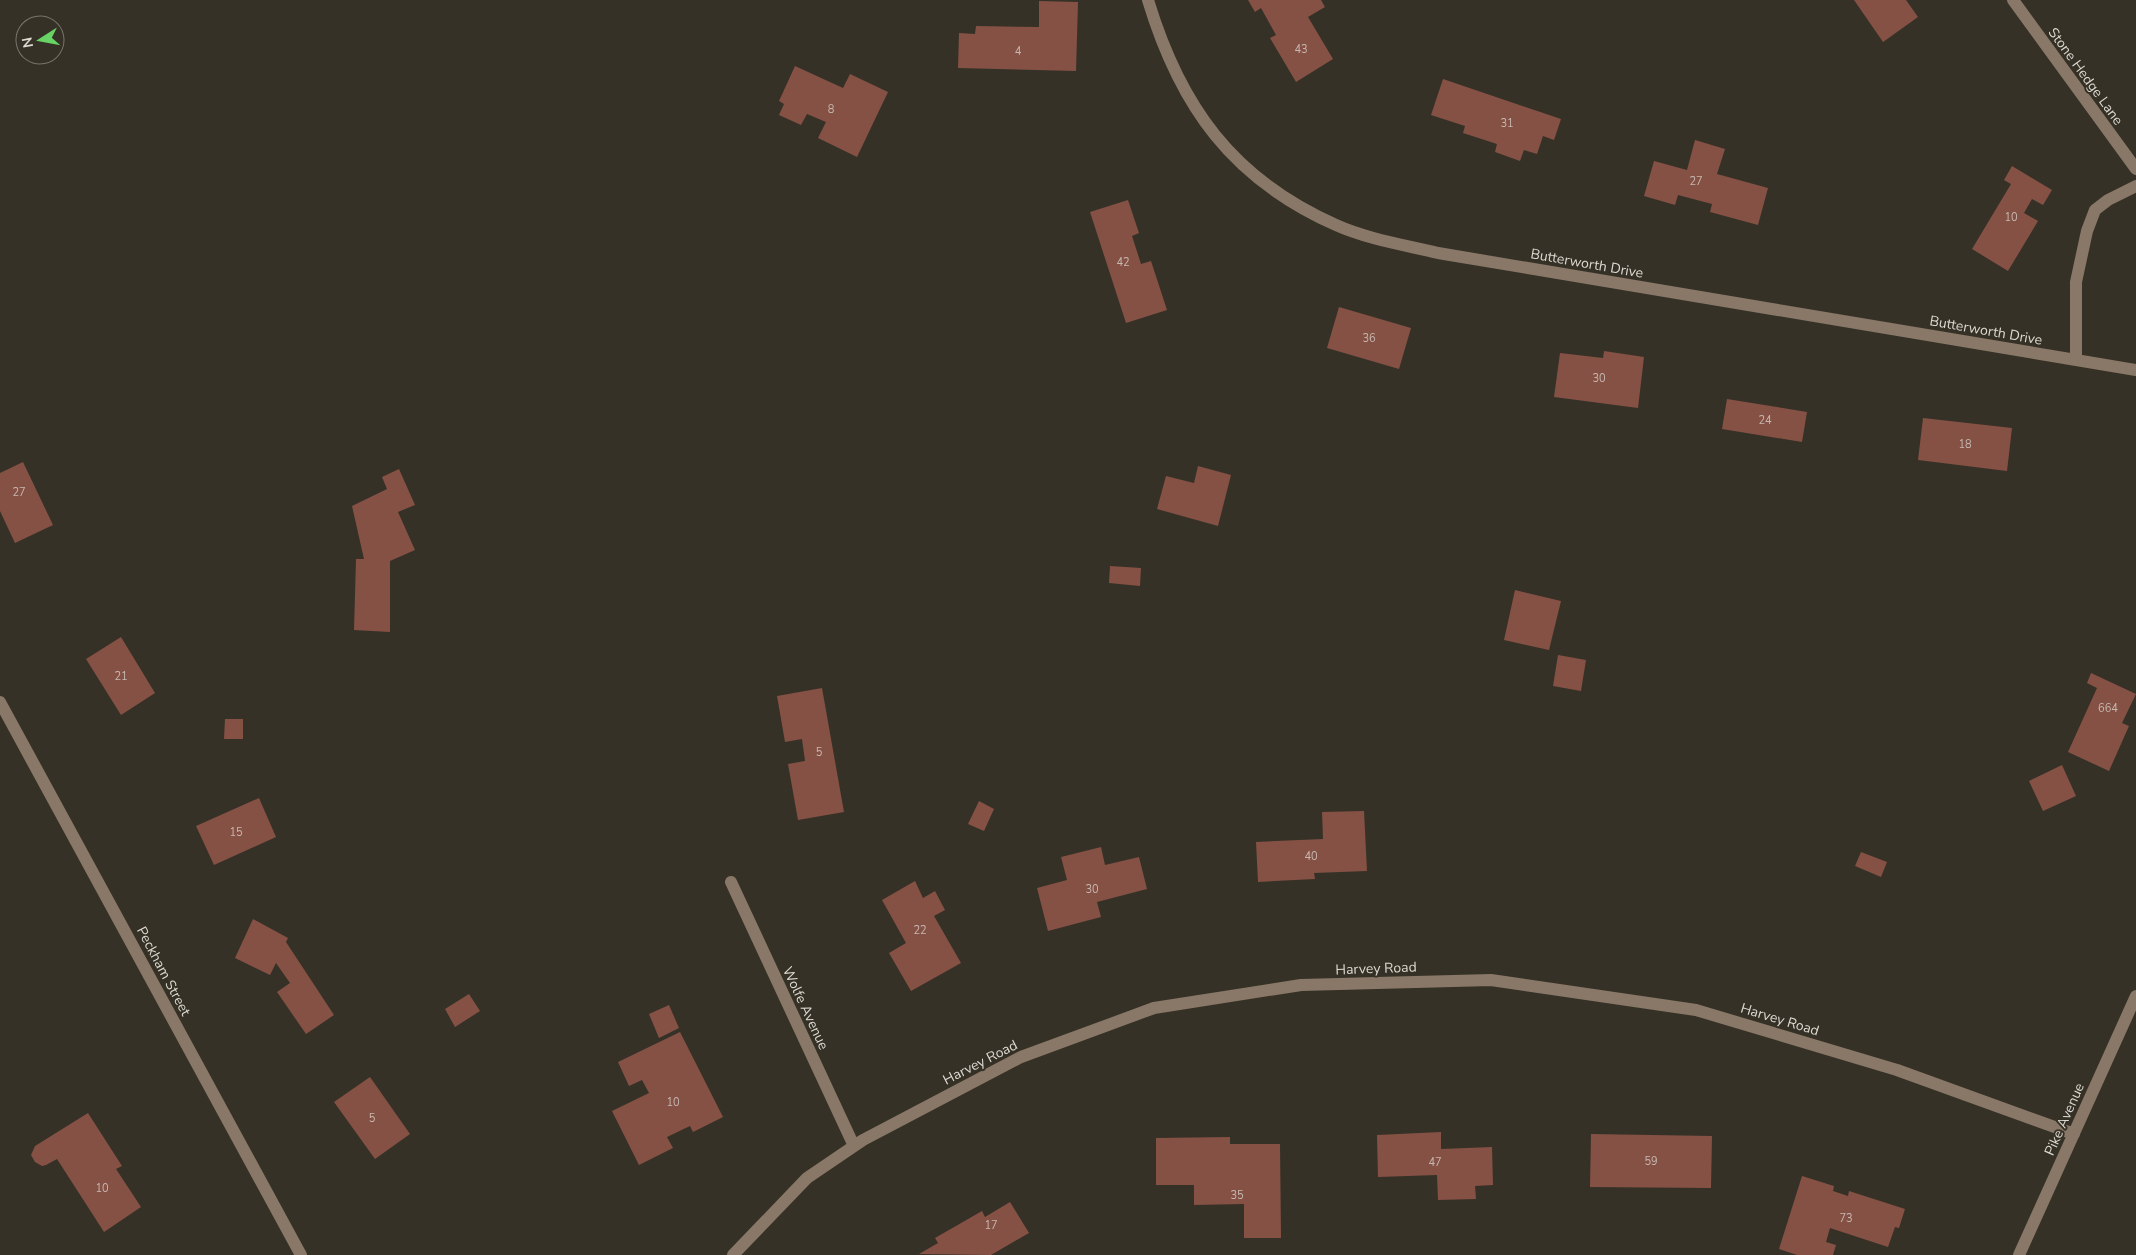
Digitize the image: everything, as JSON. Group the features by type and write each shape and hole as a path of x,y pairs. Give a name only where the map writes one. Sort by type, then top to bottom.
{"street":[{"name":"Butterworth Drive","path":"1148,0 1158,35 1180,84 1207,126 1244,167 1280,195 1337,226 1438,253 2136,370"},
{"name":"Stone Hedge Lane","path":"2013,0 2136,169"},
{"path":"2076,360 2076,282 2090,224 2095,210 2108,200 2136,186"},
{"name":"Peckham Street","path":"0,702 300,1255"},
{"name":"Wolfe Avenue","path":"731,882 854,1146"},
{"name":"Harvey Road","path":"733,1255 807,1178 854,1146 1021,1057 1154,1008 1301,985 1491,980 1696,1010 1897,1070 2074,1134"},
{"name":"Pike Avenue","path":"2019,1255 2136,996"}],"building":[{"path":"1248,0 1321,0 1325,7 1308,17 1333,59 1296,82 1270,38 1276,35 1261,8 1255,12"},
{"path":"1854,0 1906,0 1918,17 1883,42"},
{"path":"1039,1 1078,2 1076,71 958,68 959,33 975,34 976,26 1039,27"},
{"path":"795,66 843,88 850,74 888,92 857,157 818,138 826,122 807,114 801,125 779,115 784,104 779,101"},
{"path":"1443,79 1561,119 1554,140 1543,136 1537,154 1524,150 1520,161 1495,152 1497,144 1463,133 1465,126 1431,115"},
{"path":"1695,140 1725,149 1717,174 1768,188 1758,225 1710,212 1712,204 1678,195 1675,205 1644,196 1654,161 1687,170"},
{"path":"2012,166 2052,190 2043,205 2032,199 2024,213 2038,221 2008,271 1972,249 2011,184 2004,180"},
{"path":"1128,200 1139,233 1132,236 1141,264 1151,261 1167,310 1126,323 1090,212"},
{"path":"1339,307 1411,328 1399,369 1327,348"},
{"path":"1604,351 1644,357 1638,408 1554,397 1560,353 1603,358"},
{"path":"1727,399 1807,412 1802,442 1722,429"},
{"path":"1923,418 2012,428 2007,471 1918,460"},
{"path":"23,462 53,525 15,543 0,511 0,473"},
{"path":"1198,466 1231,475 1218,526 1157,509 1166,476 1194,483"},
{"path":"399,469 415,505 398,512 415,550 390,561 390,632 354,630 356,559 364,559 352,506 387,489 382,477"},
{"path":"1110,566 1141,568 1140,586 1109,583"},
{"path":"1515,590 1561,601 1549,650 1504,640"},
{"path":"121,637 155,693 121,715 86,659"},
{"path":"1558,655 1586,660 1581,691 1553,686"},
{"path":"2091,673 2136,694 2122,723 2129,726 2109,771 2068,752 2097,688 2087,683"},
{"path":"822,688 844,812 798,820 788,764 805,761 802,739 785,742 777,696"},
{"path":"225,719 243,719 243,739 224,739"},
{"path":"2062,765 2076,796 2043,811 2029,781"},
{"path":"259,798 276,837 214,865 196,826"},
{"path":"979,801 994,809 984,831 968,824"},
{"path":"1364,811 1367,871 1314,873 1315,879 1258,882 1256,842 1323,839 1322,812"},
{"path":"1101,847 1105,865 1139,857 1147,889 1097,902 1101,917 1048,931 1037,888 1067,880 1061,857"},
{"path":"1861,852 1887,862 1881,877 1855,866"},
{"path":"915,881 923,898 935,891 945,910 934,916 961,963 911,991 889,953 906,943 882,900"},
{"path":"253,919 288,938 286,942 334,1015 306,1034 277,992 290,983 276,963 270,975 235,958"},
{"path":"469,994 480,1011 455,1027 445,1009"},
{"path":"669,1005 679,1028 659,1038 649,1014"},
{"path":"680,1032 723,1117 693,1132 690,1126 667,1137 673,1148 639,1165 612,1111 649,1093 642,1080 629,1086 618,1062"},
{"path":"370,1077 410,1134 375,1159 334,1102"},
{"path":"88,1113 122,1166 116,1169 141,1207 104,1232 57,1159 42,1166 35,1162 31,1155 35,1146"},
{"path":"1441,1132 1441,1149 1492,1147 1493,1185 1475,1186 1476,1199 1438,1200 1437,1175 1378,1177 1377,1135"},
{"path":"1591,1134 1712,1136 1711,1188 1590,1187"},
{"path":"1230,1137 1230,1144 1280,1144 1281,1238 1244,1238 1244,1204 1194,1205 1194,1185 1156,1185 1156,1138"},
{"path":"1802,1176 1834,1186 1833,1191 1848,1196 1849,1191 1905,1209 1899,1228 1895,1227 1888,1247 1830,1228 1826,1242 1836,1245 1833,1255 1797,1255 1779,1249"},
{"path":"1010,1202 1029,1233 991,1255 919,1254 938,1243 935,1238 982,1211 985,1217"}]}
